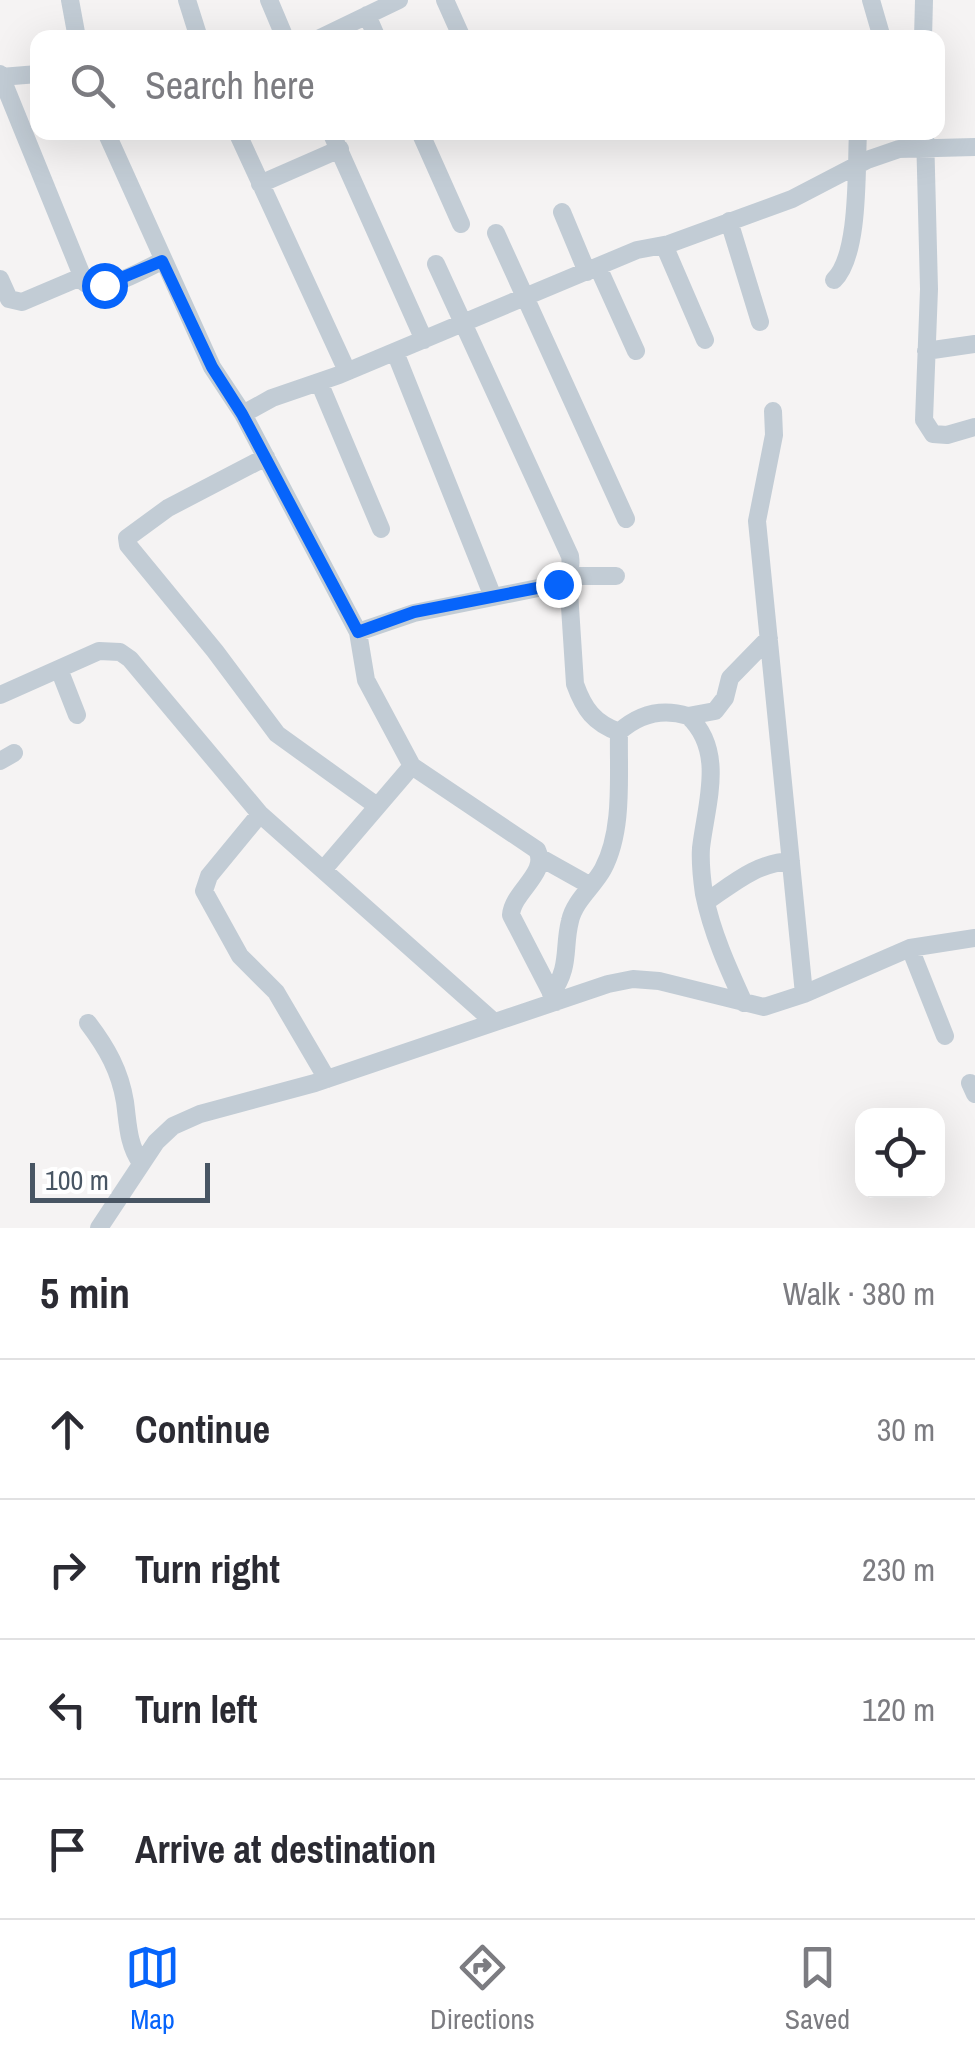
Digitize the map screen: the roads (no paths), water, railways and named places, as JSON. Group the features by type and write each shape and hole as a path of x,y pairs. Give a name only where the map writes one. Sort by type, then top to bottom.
{"street":[{"path":"70,0 76,30"},
{"path":"187,0 196,30"},
{"path":"269,0 282,30"},
{"path":"336,30 400,0"},
{"path":"445,0 458,30"},
{"path":"871,0 880,30"},
{"path":"923,30 924,0"},
{"path":"367,15 374,30"},
{"path":"30,74 0,76 81,278 93,287 104,285 162,261"},
{"path":"109,140 212,367 266,457 358,632 366,680 412,766 537,850 540,866 512,902 511,915 553,998"},
{"path":"241,140 347,372"},
{"path":"424,140 461,224"},
{"path":"834,280 843,267 850,234 858,140"},
{"path":"260,184 336,141 424,340"},
{"path":"242,414 272,398 347,372 637,250 664,245 792,199 856,165 899,149 926,141 975,147"},
{"path":"926,141 923,397 926,428 933,434 947,435 975,427"},
{"path":"562,212 636,351"},
{"path":"730,222 760,322"},
{"path":"496,233 626,520"},
{"path":"664,245 706,340"},
{"path":"436,264 570,556 575,684 581,700 594,719 620,732"},
{"path":"0,279 9,299 22,302 81,278"},
{"path":"926,351 975,344"},
{"path":"394,352 493,597"},
{"path":"319,382 382,529"},
{"path":"772,411 774,435 757,521 804,994"},
{"path":"266,457 149,519 126,538 128,545 276,734 377,806"},
{"path":"358,632 414,612 558,584 568,576 616,576"},
{"path":"620,732 653,713 688,716 715,711 725,698 730,678 769,638"},
{"path":"0,695 99,651 120,652 130,658 260,814 494,1022"},
{"path":"60,669 77,716"},
{"path":"688,716 701,731 710,761 712,787 701,859 706,902 722,956 744,1004"},
{"path":"553,998 568,950 570,920 610,850 618,794 620,732"},
{"path":"322,870 412,766"},
{"path":"260,814 209,876 204,892 240,956 282,1001 326,1078"},
{"path":"541,858 591,886"},
{"path":"706,902 757,868 791,862"},
{"path":"99,1228 156,1142 173,1126 200,1114 326,1078 494,1022 553,998 608,984 633,979 659,982 764,1007 910,948 975,938"},
{"path":"910,948 945,1036"},
{"path":"88,1023 102,1040 118,1072 132,1150 141,1164"}]}
